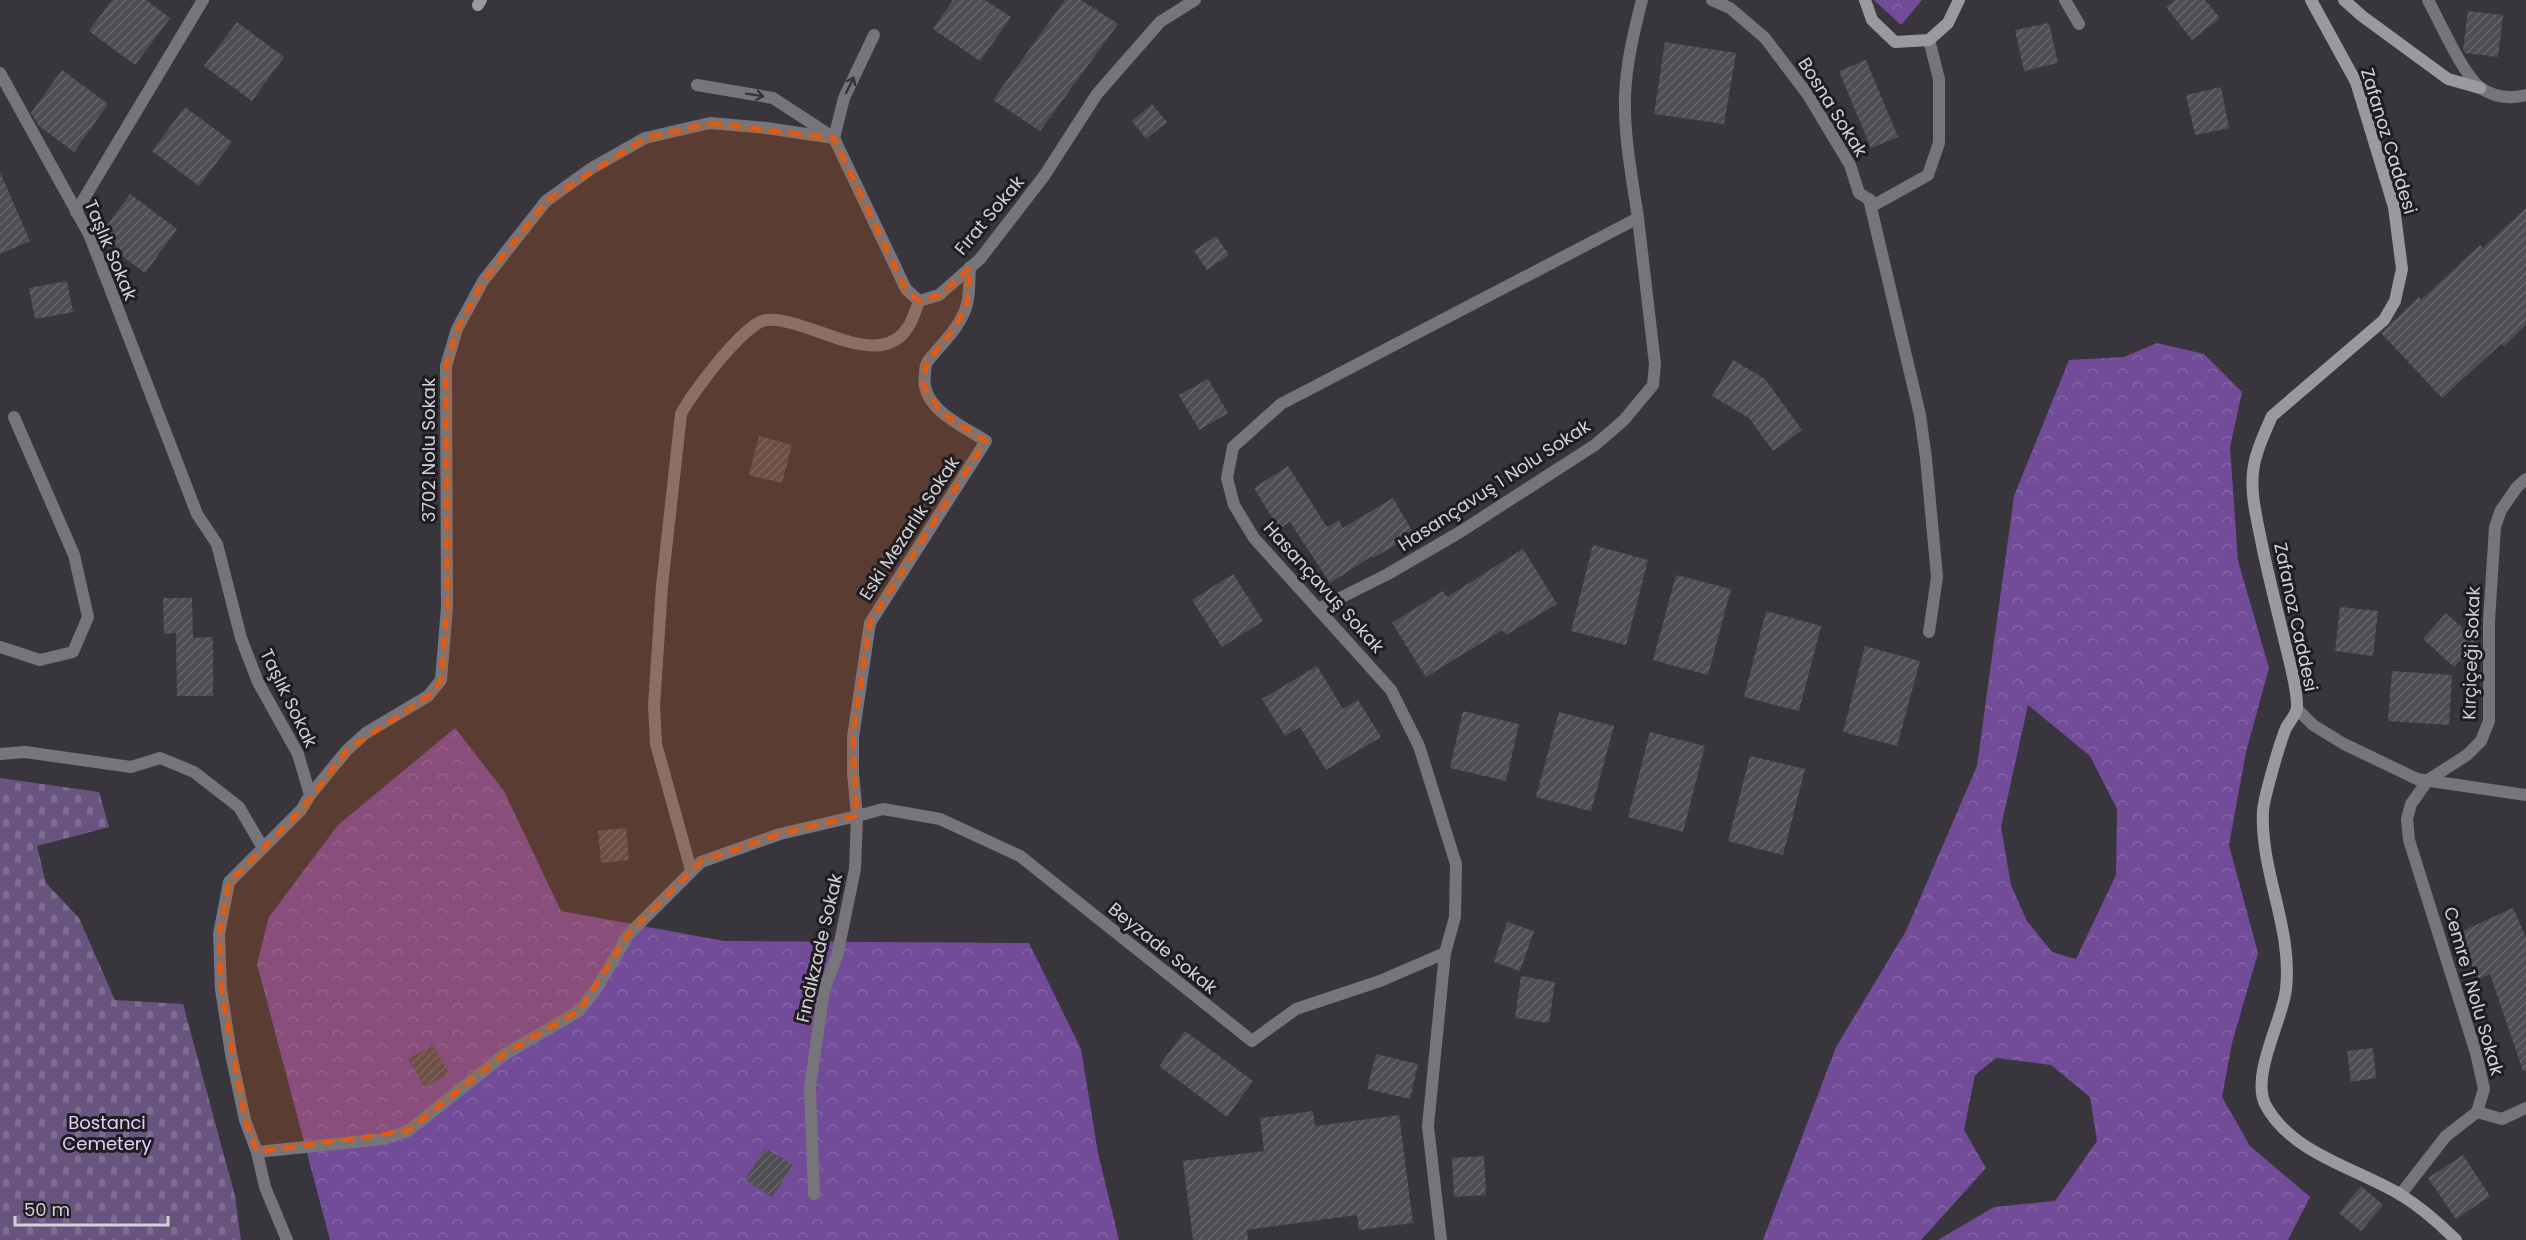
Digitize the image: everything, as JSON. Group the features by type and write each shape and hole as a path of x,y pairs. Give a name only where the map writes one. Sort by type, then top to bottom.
{"street":[{"path":"76,212 203,0"},
{"name":"Fırat Sokak","path":"919,301 939,295 980,259 1044,177 1097,94 1160,22 1195,0"},
{"path":"1638,218 1628,151 1625,96 1632,42 1642,0"},
{"name":"Bosna Sokak","path":"1712,0 1730,8 1765,38 1808,95 1850,165 1859,193 1869,199"},
{"path":"1865,0 1872,20 1895,42 1929,40 1948,23 1959,0"},
{"path":"2065,0 2079,24"},
{"name":"Zafanoz Caddesi","path":"2311,0 2356,82 2394,207 2402,269 2395,302 2384,320 2272,416 2263,435 2254,466 2254,505 2291,669 2297,709 2286,729 2263,808 2264,844 2288,955 2286,991 2270,1040 2262,1085 2264,1101 2275,1121 2324,1157 2400,1195 2432,1217 2456,1240"},
{"path":"2344,0 2362,16 2448,78 2498,96 2513,98 2526,95"},
{"path":"2428,0 2470,77 2481,88"},
{"path":"834,138 844,98 874,35"},
{"path":"1869,199 1876,204 1928,175 1939,143 1939,79 1929,40"},
{"name":"Taşlık Sokak","path":"0,73 88,234 196,514 217,544 241,638 258,682 298,754 310,795"},
{"path":"692,870 656,744 654,706 662,586 681,414 690,396 752,325 766,320 797,325 875,347 892,343 908,328 919,301 906,289 834,138 773,98 697,85"},
{"name":"3702 Nolu Sokak","path":"310,795 347,750 366,734 428,696 441,681 447,607 446,366 457,329 483,281 546,201 592,168 645,138 710,123 834,138"},
{"path":"1869,199 1920,415 1936,577 1929,632"},
{"name":"Hasançavuş Sokak","path":"1442,1240 1428,1126 1445,953 1455,917 1456,864 1419,746 1391,690 1254,538 1234,505 1227,478 1233,447 1281,404 1638,218"},
{"name":"Hasançavuş 1 Nolu Sokak","path":"1318,609 1388,574 1460,532 1595,445 1624,420 1653,385 1655,364 1638,218"},
{"name":"Eski Mezarlık Sokak","path":"857,816 853,773 853,737 870,623 986,441 941,412 927,395 923,384 927,363 938,352 957,325 967,304 970,267"},
{"path":"0,646 40,660 74,652 88,617 74,555 14,417"},
{"name":"Kırçiçeği Sokak","path":"2409,840 2407,819 2411,804 2428,780 2467,755 2481,741 2489,722 2489,621 2495,527 2501,510 2517,486 2526,478"},
{"path":"2297,709 2313,724 2344,744 2417,779 2526,795"},
{"path":"0,754 25,752 130,767 159,758 194,772 239,807 263,848"},
{"path":"287,1240 265,1187 257,1152 245,1120 231,1054 221,989 219,934 229,882 301,810 310,795"},
{"name":"Beyzade Sokak","path":"857,816 884,809 940,819 1020,856 1251,1041 1296,1009 1380,981 1445,953"},
{"path":"257,1152 384,1138 408,1131 505,1054 579,1011 595,991 629,934 701,862 780,834 857,816"},
{"name":"Fındıkzade Sokak","path":"814,1194 810,1087 824,990 837,956 855,869 857,816"},
{"name":"Cemre 1 Nolu Sokak","path":"2409,840 2476,1053 2484,1089 2477,1112"},
{"path":"2400,1195 2446,1136 2477,1112 2502,1119 2526,1108"}],"highlighted area":[{"path":"710,123 834,138 906,289 919,301 939,295 970,267 967,304 957,325 927,363 923,384 941,412 986,441 870,623 853,737 857,816 780,834 701,862 629,934 579,1011 505,1054 408,1131 257,1152 245,1120 221,989 219,934 229,882 301,810 347,750 428,696 441,680 447,607 446,366 457,329 483,281 546,201 645,138"}],"green space":[{"path":"1874,0 1922,0 1901,25"},
{"path":"2157,343 2204,354 2242,392 2230,447 2238,561 2269,668 2246,752 2229,845 2258,953 2232,1043 2222,1097 2250,1146 2310,1197 2288,1240 1938,1240 1994,1207 2055,1201 2097,1141 2090,1097 2051,1065 1996,1058 1975,1075 1964,1130 1986,1168 1921,1240 1763,1240 1836,1047 1906,931 1977,766 2014,496 2069,360 2124,357","holes":["2028,705 2090,756 2117,809 2116,875 2076,959 2052,952 2027,921 2011,885 2001,827"]},
{"path":"455,728 504,791 561,911 724,941 1029,943 1081,1049 1098,1153 1119,1240 330,1240 257,964 269,917 338,825"},
{"name":"Bostanci Cemetery","path":"0,778 99,792 109,827 37,846 46,883 79,918 115,1000 183,1004 235,1196 241,1240 0,1240"}],"building":[{"path":"112,0 146,0 170,18 135,65 89,31"},
{"path":"953,0 985,0 1011,17 980,61 933,29"},
{"path":"1065,0 1081,0 1118,24 1040,131 993,100"},
{"path":"2175,0 2205,0 2220,18 2192,40 2166,7"},
{"path":"2468,11 2503,15 2498,57 2465,53 2463,50"},
{"path":"237,22 284,57 252,101 204,66"},
{"path":"2049,23 2058,63 2024,71 2015,30"},
{"path":"1665,42 1736,53 1724,124 1654,114"},
{"path":"1866,60 1898,137 1871,148 1839,71"},
{"path":"62,70 108,104 74,152 39,126 31,113"},
{"path":"2221,87 2229,128 2195,135 2186,95"},
{"path":"1152,104 1167,122 1146,139 1132,121"},
{"path":"185,107 232,142 199,186 152,151"},
{"path":"0,172 30,241 0,254"},
{"path":"130,194 177,229 145,273 100,240 99,236"},
{"path":"2526,208 2526,325 2504,346 2501,344 2442,398 2381,333 2419,297 2421,300 2480,245 2483,248"},
{"path":"1216,236 1229,255 1207,270 1194,251"},
{"path":"67,281 73,312 35,319 29,288"},
{"path":"1733,360 1765,379 1802,430 1773,451 1749,418 1712,396"},
{"path":"1208,379 1228,413 1199,430 1179,395"},
{"path":"759,436 792,445 782,483 749,475"},
{"path":"1288,466 1327,527 1339,520 1343,528 1393,498 1414,534 1373,558 1372,556 1330,583 1290,522 1279,529 1254,488"},
{"path":"1593,545 1648,560 1626,645 1571,631"},
{"path":"1523,549 1557,604 1506,635 1502,630 1426,677 1392,623 1443,591 1447,597"},
{"path":"1233,574 1263,621 1222,647 1192,600"},
{"path":"1676,575 1731,589 1708,675 1653,660"},
{"path":"163,598 192,598 193,638 213,637 213,696 177,696 176,633 164,634"},
{"path":"2340,607 2378,611 2373,656 2335,651"},
{"path":"1766,611 1821,626 1799,711 1744,697"},
{"path":"2446,613 2478,642 2454,667 2423,639"},
{"path":"1865,646 1920,661 1897,746 1843,732"},
{"path":"1317,666 1343,709 1358,700 1381,737 1326,770 1300,727 1285,736 1262,699"},
{"path":"2392,671 2452,675 2449,725 2388,721"},
{"path":"1463,711 1519,724 1506,781 1450,768"},
{"path":"1559,712 1614,726 1591,811 1536,797"},
{"path":"1650,732 1705,746 1683,832 1628,817"},
{"path":"1750,756 1805,769 1783,855 1728,841"},
{"path":"626,828 629,860 601,863 598,831"},
{"path":"2513,908 2526,938 2526,1071 2523,1071 2490,974 2478,979 2458,933"},
{"path":"1507,922 1534,931 1520,971 1494,962"},
{"path":"1521,976 1555,982 1549,1023 1515,1018"},
{"path":"1185,1031 1253,1081 1227,1117 1159,1066"},
{"path":"432,1045 449,1073 425,1088 408,1059"},
{"path":"2373,1048 2376,1078 2351,1082 2347,1051"},
{"path":"1376,1054 1418,1064 1410,1099 1367,1089"},
{"path":"1313,1111 1315,1126 1399,1115 1413,1223 1359,1230 1357,1215 1247,1230 1248,1240 1193,1240 1183,1161 1264,1151 1260,1118"},
{"path":"765,1148 793,1165 772,1197 745,1180"},
{"path":"2463,1155 2490,1196 2456,1219 2428,1178"},
{"path":"1484,1156 1486,1195 1454,1197 1452,1158"},
{"path":"2361,1186 2383,1205 2361,1231 2339,1213"}]}
